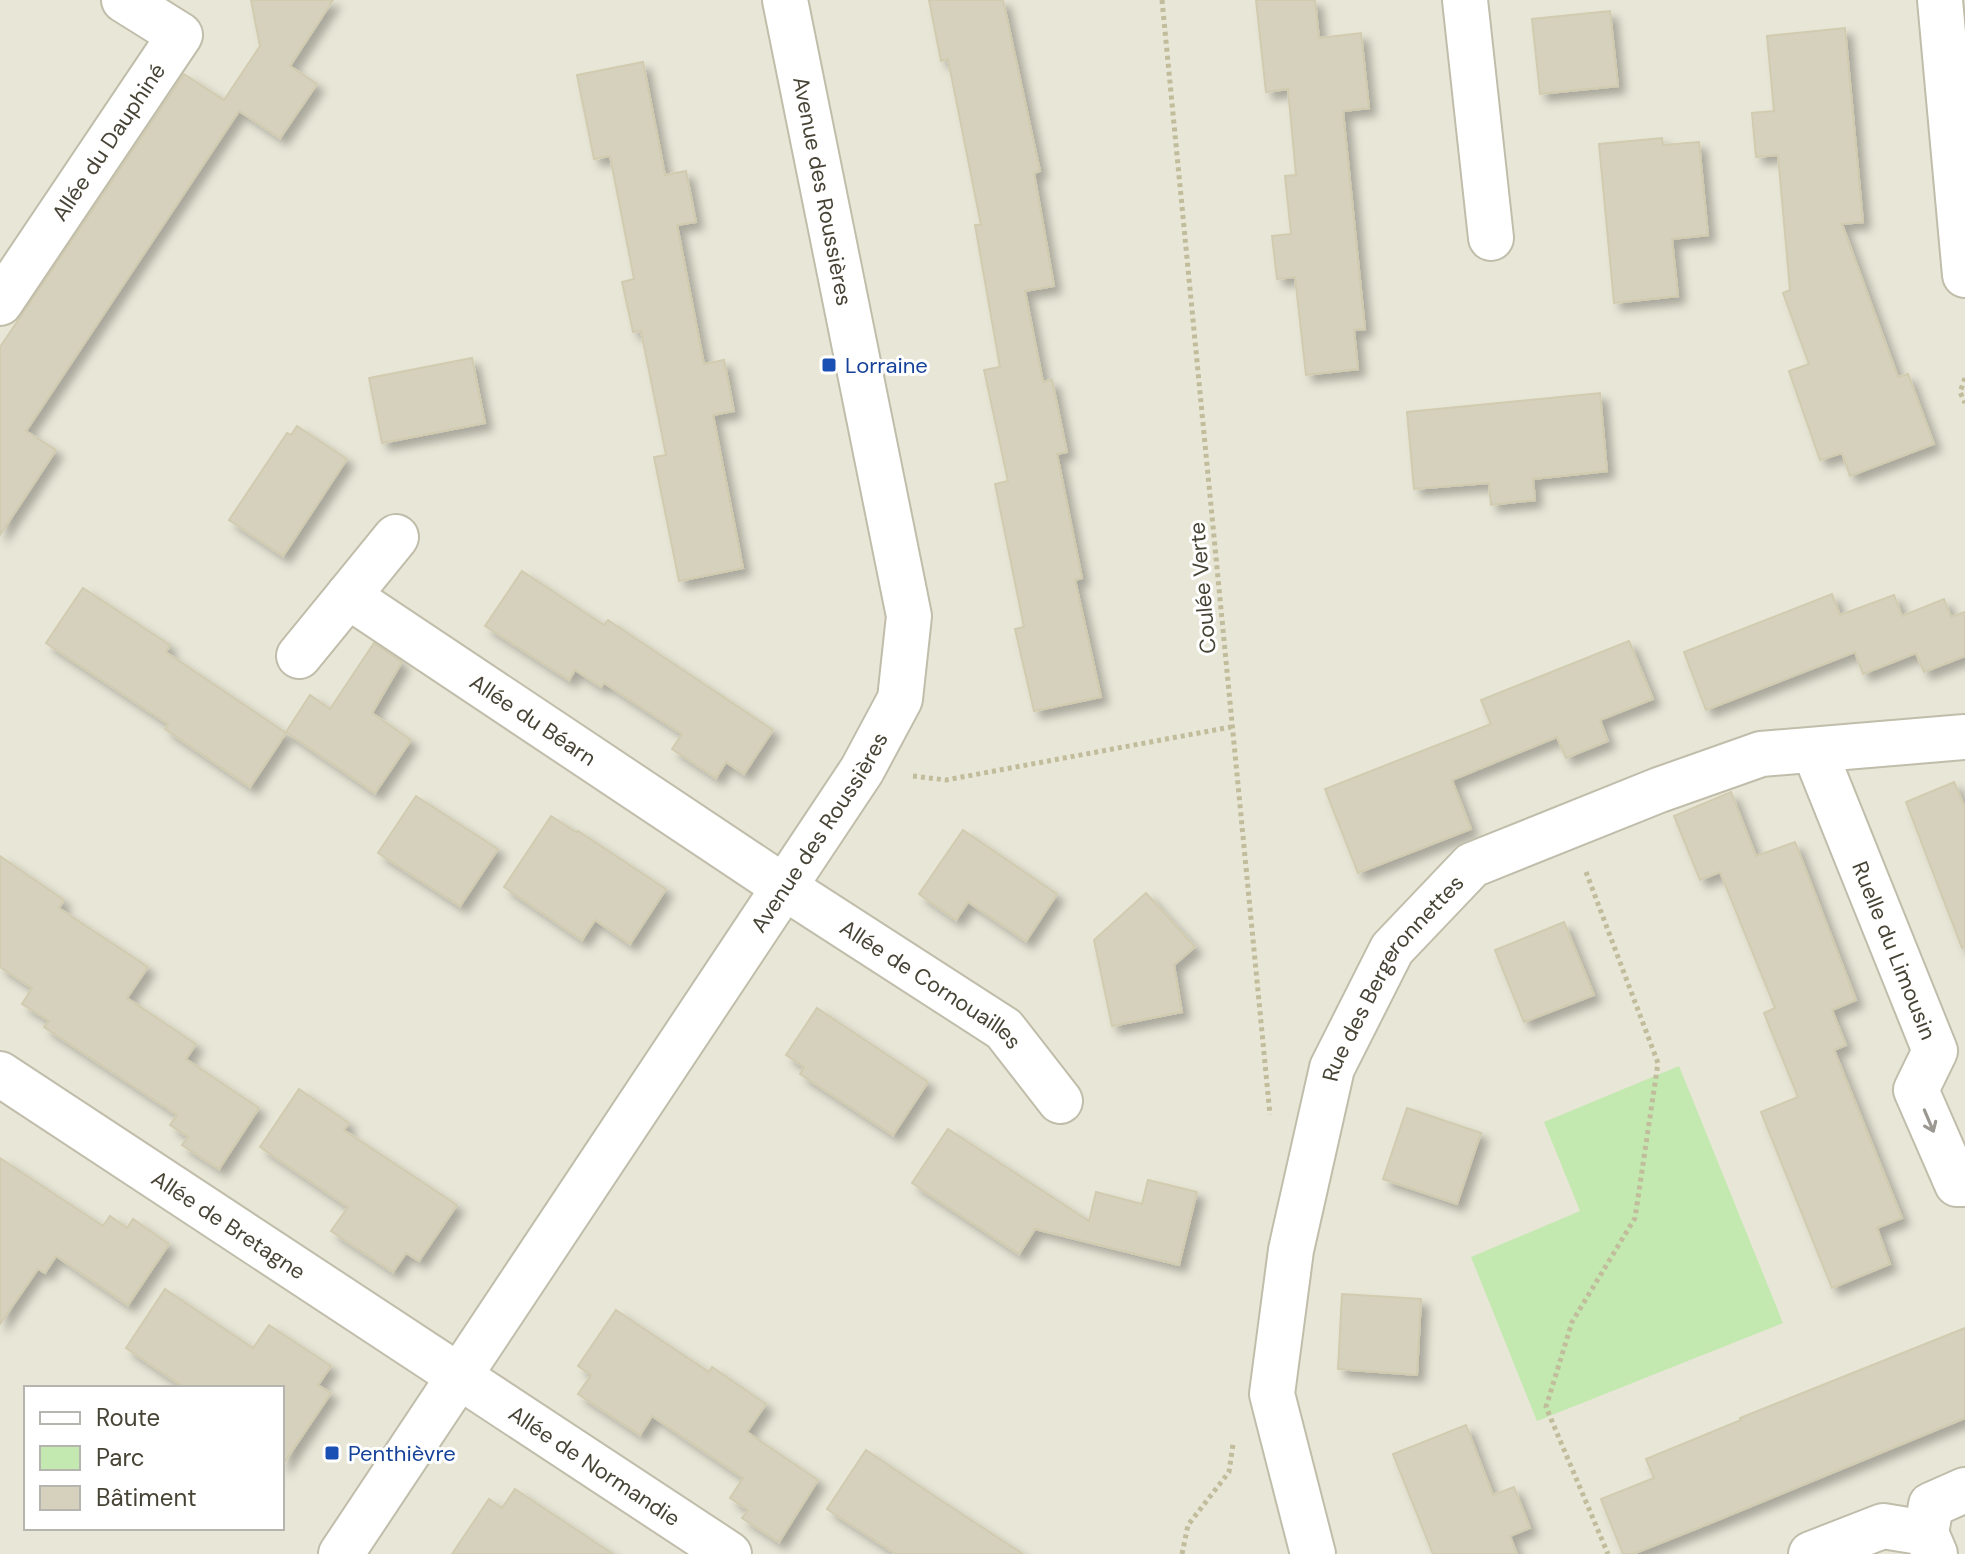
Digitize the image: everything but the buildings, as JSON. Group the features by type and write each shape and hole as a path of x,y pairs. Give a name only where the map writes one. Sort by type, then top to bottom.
{"street":[{"name":"Allée du Dauphiné","path":"0,303 180,35 124,0"},
{"name":"Avenue des Roussières","path":"341,1554 862,770 900,699 909,616 785,0"},
{"path":"1465,0 1491,238"},
{"path":"1940,0 1965,275"},
{"path":"299,656 396,537"},
{"name":"Allée du Béarn","path":"348,596 784,887"},
{"name":"Rue des Bergeronnettes","path":"1313,1554 1272,1394 1291,1250 1332,1068 1392,949 1472,865 1659,790 1761,754 1965,737"},
{"name":"Ruelle du Limousin","path":"1814,750 1950,1054 1916,1090 1957,1184 1965,1184"},
{"name":"Allée de Cornouailles","path":"784,887 1004,1029 1060,1101"},
{"name":"Allée de Bretagne","path":"0,1074 459,1376"},
{"name":"Allée de Normandie","path":"459,1376 729,1554"},
{"path":"1811,1554 1883,1526 1930,1544 1931,1505 1965,1490"}],"path":[{"name":"Coulée Verte","path":"1162,0 1269,1114 1314,1152"},
{"path":"1965,378 1960,392 1965,403"},
{"path":"862,770 946,780 1231,727"},
{"path":"1569,826 1658,1063 1635,1218 1572,1322 1546,1407 1608,1554"},
{"path":"1182,1554 1188,1525 1229,1472 1237,1417 1272,1394"}],"shaded area":[{"path":"0,0 1965,0 1965,1554 0,1554"}],"green space":[{"path":"1679,1066 1783,1323 1537,1421 1471,1257 1580,1211 1544,1122"}],"place":[{"name":"Lorraine","path":"829,365"},
{"name":"Penthièvre","path":"332,1453"}]}
